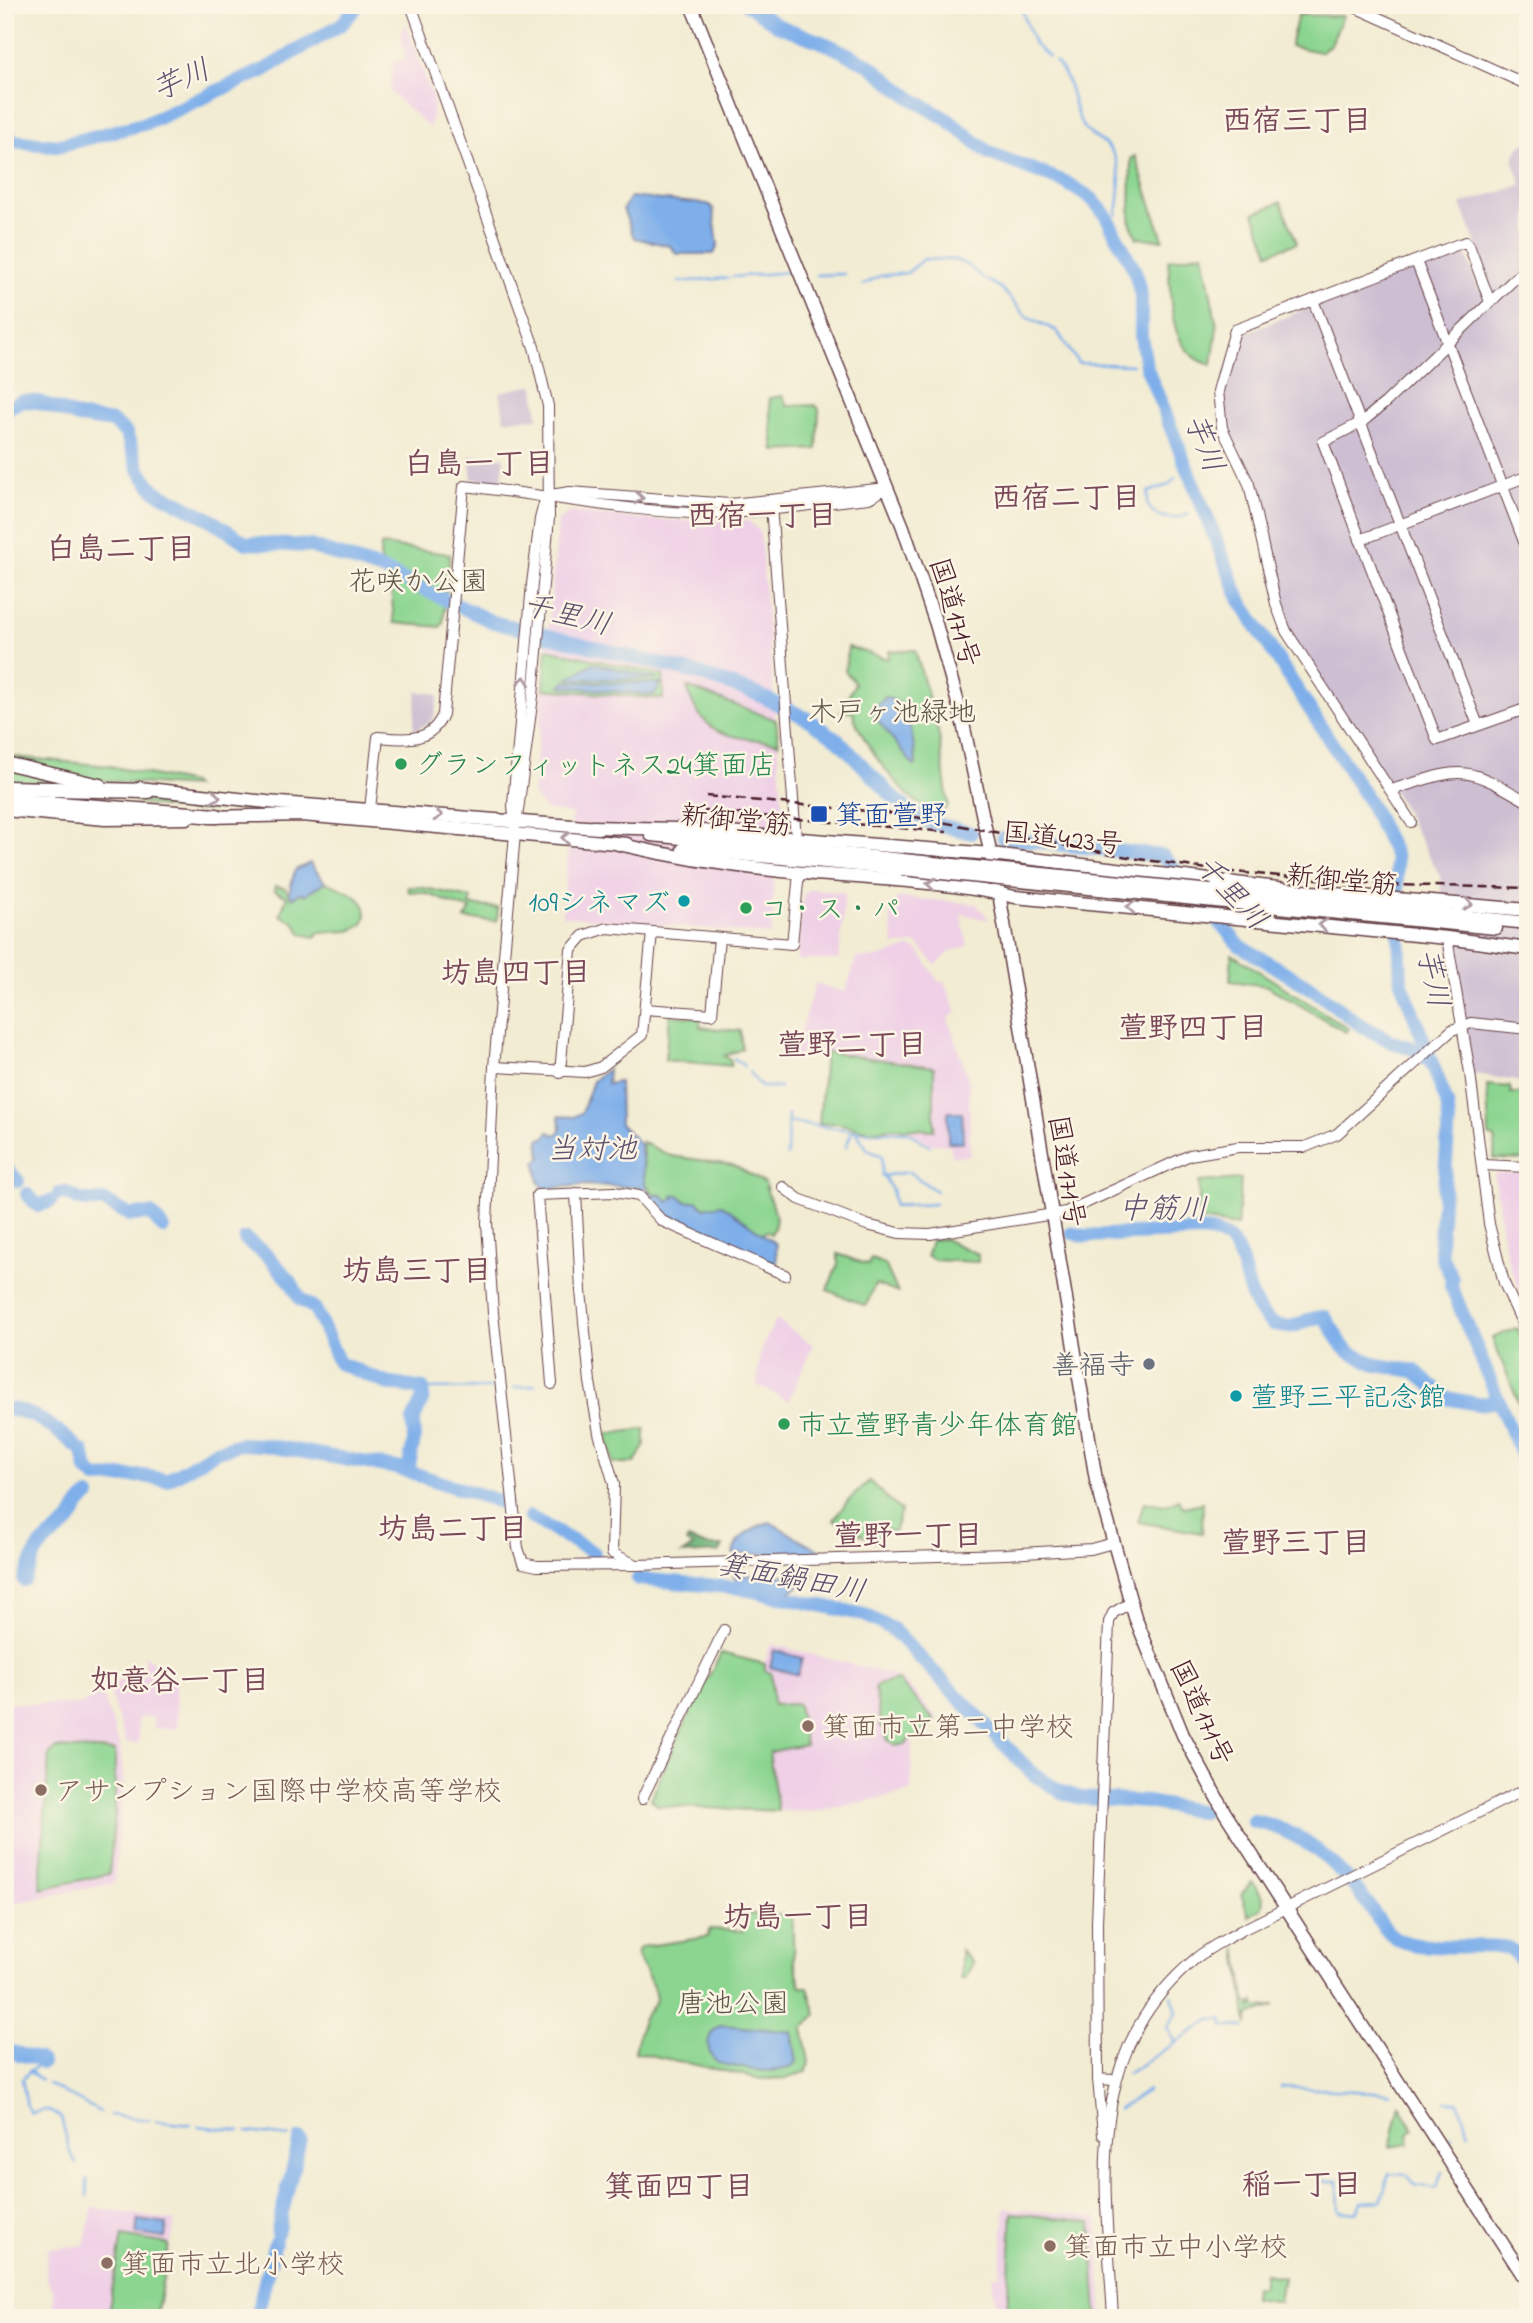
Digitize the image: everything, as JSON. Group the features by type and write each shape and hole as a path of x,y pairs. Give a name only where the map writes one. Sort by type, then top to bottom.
{"highway":[{"name":"国道171号","path":"691,5 887,488 919,572 947,662 999,893 1093,1469 1130,1603 1183,1735 1225,1813 1528,2283"},
{"name":"新御堂筋","path":"5,763 77,781 148,791 370,809 618,844 903,865"},
{"path":"5,788 148,791"},
{"path":"5,800 218,816"},
{"name":"新御堂筋","path":"5,810 128,820 302,815 515,828 592,827 903,865 1213,896 1391,908 1528,923"},
{"name":"国道423号","path":"592,827 676,828 991,854 1167,873 1408,910 1528,911"},
{"path":"618,844 667,854 799,873 978,888 999,893 1528,947"},
{"name":"新御堂筋","path":"1408,910 1528,931"}],"street":[{"path":"411,5 541,368 548,413 546,496 549,518 513,804 515,828 494,1067 487,1223 493,1313 520,1556 530,1566 636,1565 1006,1554 1091,1549 1113,1544"},
{"path":"1350,5 1528,85"},
{"path":"1411,822 1286,631 1276,604 1250,484 1222,428 1218,391 1235,330 1467,242 1490,302"},
{"path":"1416,261 1528,552"},
{"path":"1528,266 1362,422 1322,442 1437,740 1528,708"},
{"path":"1313,300 1478,725"},
{"path":"1360,540 1528,476"},
{"path":"370,809 378,737 418,738 434,729 442,716 464,486 546,496 564,502 672,512 725,513 887,488"},
{"path":"771,505 796,839"},
{"path":"1391,790 1452,772 1471,773 1528,802"},
{"path":"560,1073 571,950 583,936 595,929 792,944 799,873"},
{"path":"494,1067 560,1073 586,1072 610,1061 642,1035 652,932"},
{"path":"1447,937 1496,1258 1528,1336"},
{"path":"645,1009 712,1014 719,938"},
{"path":"783,1187 799,1199 867,1225 899,1233 926,1235 1051,1216 1066,1212 1190,1155 1238,1147 1305,1147 1337,1134 1447,1035 1462,1027 1471,1024 1528,1029"},
{"path":"1482,1165 1528,1167"},
{"path":"552,1384 537,1195 614,1192 639,1196 662,1221 785,1275"},
{"path":"576,1193 581,1291 590,1382 599,1433 614,1484 611,1553 636,1565"},
{"path":"1113,2318 1105,2146 1098,2079 1096,1971 1110,1622 1113,1612 1130,1603"},
{"path":"642,1799 724,1630"},
{"path":"1105,2146 1114,2080 1140,2022 1156,1997 1196,1958 1286,1908 1528,1788"},
{"path":"1098,2079 1114,2080"}],"shaded area":[{"path":"406,24 434,102 430,128 390,92 393,62 405,59 400,33"},
{"path":"1528,142 1528,1083 1470,1073 1447,938 1440,876 1399,800 1286,631 1249,484 1218,410 1225,368 1237,342 1246,332 1457,251 1466,255 1480,290 1490,281 1461,204 1522,185 1513,159 1520,145"},
{"path":"534,385 538,418 504,420 500,392"},
{"path":"469,456 504,457 502,482 472,479"},
{"path":"569,512 653,520 749,521 760,532 783,812 781,821 777,821 771,935 562,916 572,814 546,810 533,794 558,521"},
{"path":"417,692 435,693 438,697 434,717 428,724 413,731"},
{"path":"811,889 845,893 839,960 797,960 803,895"},
{"path":"897,897 976,904 990,920 961,914 968,946 950,952 936,965 917,944 894,945 890,916"},
{"path":"910,947 919,951 939,982 944,981 957,1012 948,1018 969,1081 970,1156 952,1156 950,1145 930,1144 909,1130 870,1131 836,1123 819,1124 825,1052 803,1049 798,1061 792,1060 815,984 845,992 857,958 878,958"},
{"path":"1528,1173 1528,1309 1509,1265 1494,1175"},
{"path":"776,1319 813,1345 788,1401 757,1385 760,1352"},
{"name":"箕面市立第二中学校","path":"771,1644 889,1674 907,1683 937,1718 923,1739 915,1739 912,1744 911,1792 811,1812 658,1806 651,1799 681,1731 721,1653 764,1664"},
{"path":"143,1655 174,1677 178,1729 154,1728 153,1717 138,1718 139,1743 126,1743 107,1684 147,1675"},
{"path":"98,1696 104,1698 120,1747 124,1780 114,1883 5,1905 5,1703 81,1705"},
{"name":"箕面市立北小学校","path":"93,2207 175,2221 157,2318 53,2318 54,2292 46,2278 47,2249 84,2245"},
{"name":"箕面市立中小学校","path":"1005,2208 1097,2217 1103,2318 997,2318 992,2276 1000,2274"}],"green space":[{"path":"1298,15 1343,16 1331,44 1320,52 1290,46"},
{"path":"1135,156 1163,240 1137,238 1130,222 1131,158"},
{"path":"1281,202 1297,243 1269,253 1254,213"},
{"path":"1203,253 1217,327 1212,365 1197,359 1186,349 1179,337 1174,323 1170,291 1168,260"},
{"path":"783,396 787,406 815,405 819,409 817,449 774,451 769,398"},
{"name":"花咲か公園","path":"381,545 450,554 443,623 440,627 394,623 391,586 380,557"},
{"name":"木戸ヶ池緑地","path":"848,647 888,659 889,651 915,650 939,735 948,804 944,810 929,809 907,793 872,751 853,712 841,712 855,683 845,671"},
{"path":"547,649 663,675 663,699 544,689"},
{"path":"687,687 776,720 779,745 777,742 720,732 701,716"},
{"path":"5,756 109,766 191,783 195,787 93,780 5,759"},
{"path":"5,765 69,784 5,781"},
{"path":"137,800 247,808 189,811 135,803"},
{"path":"325,882 347,891 361,901 366,915 363,924 350,931 319,932 315,937 302,934 294,922 280,915 287,897 274,890 275,886 285,888 292,898 303,892 305,895"},
{"path":"408,887 471,898 470,905 498,908 497,921 465,919 471,909 426,893 409,892"},
{"path":"1232,954 1349,1029 1346,1032 1267,986 1230,981"},
{"path":"670,1015 701,1018 700,1027 740,1031 742,1049 724,1056 731,1060 731,1066 665,1060"},
{"path":"825,1052 934,1067 934,1130 892,1128 870,1131 836,1123 819,1124"},
{"path":"1487,1085 1510,1087 1511,1093 1528,1093 1528,1160 1494,1159 1495,1138 1489,1137"},
{"path":"642,1142 671,1156 733,1165 765,1183 776,1220 771,1234 767,1231 760,1235 722,1205 704,1208 698,1201 686,1202 679,1195 673,1196 668,1202 662,1195 654,1194 645,1183"},
{"path":"1241,1179 1237,1226 1202,1220 1199,1216 1199,1182"},
{"path":"944,1239 978,1254 978,1262 934,1260 927,1255 931,1240"},
{"path":"838,1254 868,1265 871,1259 885,1264 898,1293 875,1284 866,1306 827,1290 838,1264"},
{"path":"1517,1328 1528,1352 1528,1425 1492,1338"},
{"path":"645,1429 645,1444 635,1463 613,1463 607,1434"},
{"path":"869,1481 901,1511 894,1533 883,1528 875,1542 834,1520 846,1503"},
{"path":"1179,1499 1183,1507 1203,1503 1202,1533 1138,1522 1144,1502 1167,1505"},
{"path":"688,1539 707,1546 723,1546 720,1552 682,1554 693,1546 686,1542"},
{"path":"721,1653 765,1664 765,1671 771,1673 773,1705 798,1704 805,1745 769,1752 778,1811 658,1806 651,1799 681,1731"},
{"path":"898,1680 934,1720 919,1738 911,1737 906,1744 895,1746 887,1739 885,1727 881,1727 875,1689 877,1685"},
{"path":"56,1748 115,1751 115,1813 109,1874 40,1889 49,1755"},
{"path":"1252,1882 1263,1897 1262,1908 1249,1916 1241,1894"},
{"name":"唐池公園","path":"745,1914 792,1915 794,1960 801,1987 808,1987 816,2015 803,2028 809,2062 807,2071 789,2078 762,2079 635,2052 642,2020 656,2000 637,1952 641,1947 707,1937 710,1929 743,1931"},
{"path":"1237,1948 1246,2003 1252,2003 1251,2009 1255,2002 1256,2007 1275,2006 1249,2015 1247,2025"},
{"path":"961,1950 973,1963 965,1979 961,1979"},
{"path":"1400,2105 1413,2129 1409,2132 1409,2144 1390,2147"},
{"name":"箕面市立中小学校","path":"1012,2213 1091,2222 1097,2316 1007,2314"},
{"path":"122,2236 169,2244 156,2318 107,2318"},
{"path":"1264,2274 1283,2277 1279,2302 1253,2298 1254,2286 1262,2287"}],"water":[{"path":"630,197 708,204 713,208 718,245 714,254 677,254 670,246 634,238 623,209"},
{"path":"593,663 657,679 568,679"},
{"path":"565,682 661,683 654,695 560,686"},
{"path":"886,697 901,704 904,711 913,741 914,766 875,717 875,708"},
{"path":"310,863 325,882 305,895 302,892 292,898 289,893 295,870"},
{"name":"当対池","path":"608,1069 607,1084 619,1082 620,1124 640,1144 646,1188 641,1191 638,1187 581,1185 544,1189 539,1182 536,1163 541,1157 539,1139 549,1132 556,1135 559,1132 559,1116 574,1117 582,1112 593,1081"},
{"path":"948,1112 962,1112 963,1142 948,1142"},
{"path":"648,1190 654,1196 662,1195 668,1202 673,1196 679,1195 686,1202 698,1201 704,1208 721,1205 727,1208 776,1244 777,1263 758,1259 671,1219 646,1192"},
{"path":"770,1522 819,1550 820,1554 733,1554 738,1542 747,1533"},
{"path":"733,1575 813,1576 789,1593 737,1582"},
{"path":"774,1650 802,1658 798,1675 770,1667"},
{"path":"722,2025 792,2032 797,2062 790,2067 771,2071 718,2063 711,2054 708,2043 712,2033"},
{"path":"138,2220 167,2224 165,2238 136,2234"}],"waterway":[{"name":"芋川","path":"5,140 57,146 147,123 264,70 342,24 358,5"},
{"name":"芋川","path":"748,5 777,25 829,45 868,64 911,98 948,120 989,153 1065,182 1092,199 1105,214 1135,271 1141,296 1141,336 1146,366 1241,602 1368,800 1396,857 1401,981 1447,1103 1449,1121 1440,1242 1442,1258 1528,1472"},
{"path":"1020,5 1034,44 1049,57"},
{"path":"1055,62 1069,84 1083,127 1113,153 1120,189 1116,215"},
{"path":"863,285 880,276 907,273 924,259 956,260 1001,288 1026,316 1057,331 1078,363 1132,365"},
{"path":"732,277 789,272"},
{"path":"816,275 844,274"},
{"path":"679,282 728,278"},
{"name":"芋川","path":"1142,365 1146,366"},
{"name":"千里川","path":"5,409 22,401 39,402 78,417 113,422 126,433 140,472 155,491 208,518 246,543 310,546 383,570 493,622 700,674 757,694 806,718 837,739 894,798 924,821 971,833"},
{"path":"1176,477 1169,485 1148,492 1147,504 1155,514 1166,518 1189,514"},
{"name":"芋川","path":"1198,511 1202,510"},
{"name":"千里川","path":"1003,838 1163,856 1239,945 1314,990 1359,1024 1392,1042 1412,1048 1428,1060"},
{"path":"734,1058 744,1066"},
{"path":"749,1072 761,1087 780,1087"},
{"path":"787,1156 788,1114"},
{"path":"788,1122 865,1132 908,1132 930,1146"},
{"path":"855,1130 868,1150 882,1156 882,1176 909,1172 936,1191"},
{"path":"846,1147 852,1131"},
{"path":"5,1167 18,1181"},
{"path":"884,1177 892,1190 894,1206 935,1204"},
{"path":"59,1194 64,1192 78,1199"},
{"path":"27,1194 38,1206 51,1201"},
{"path":"86,1201 104,1201 124,1212"},
{"path":"130,1215 151,1214 163,1228"},
{"name":"中筋川","path":"1072,1233 1086,1236 1201,1231 1219,1234 1231,1242 1238,1253 1252,1297 1260,1311 1273,1324 1289,1327 1325,1317 1344,1348 1351,1353 1377,1365 1415,1371 1446,1398 1478,1404 1499,1401"},
{"path":"245,1239 268,1256 291,1282 300,1299 315,1309 339,1363 386,1383 423,1389 423,1398 413,1421 414,1440 408,1471"},
{"path":"514,1388 535,1385"},
{"path":"430,1389 491,1388"},
{"name":"箕面鍋田川","path":"5,1409 34,1416 76,1446"},
{"name":"箕面鍋田川","path":"83,1451 87,1470 96,1478 143,1476 167,1480 217,1451 240,1444 264,1445 397,1468 504,1503"},
{"path":"37,1551 68,1523 80,1504 89,1496"},
{"name":"箕面鍋田川","path":"530,1517 594,1553"},
{"path":"24,1580 35,1555"},
{"name":"箕面鍋田川","path":"638,1579 740,1588 865,1615 892,1629 1032,1773 1061,1792 1081,1798 1147,1802 1202,1812"},
{"name":"箕面鍋田川","path":"1253,1821 1287,1832 1318,1851 1344,1875 1384,1928 1397,1939 1420,1945 1509,1948 1517,1954 1528,1971"},
{"path":"1172,1996 1177,2012 1167,2027 1176,2043"},
{"path":"1127,2074 1210,2020 1223,2019 1224,2026 1244,2027"},
{"path":"5,2050 37,2059 42,2063"},
{"path":"41,2062 22,2079 27,2107 31,2113 46,2110 61,2117 70,2152 76,2163"},
{"path":"29,2071 41,2080"},
{"path":"48,2084 100,2112"},
{"path":"1281,2087 1390,2093"},
{"path":"1118,2110 1148,2090"},
{"path":"1446,2101 1458,2102 1469,2133"},
{"path":"110,2115 149,2120"},
{"path":"156,2121 191,2125"},
{"path":"199,2126 240,2131"},
{"path":"247,2132 289,2137"},
{"path":"1450,2140 1452,2136"},
{"path":"277,2233 300,2139"},
{"path":"1317,2181 1338,2181 1339,2211 1357,2213 1361,2202 1381,2201 1389,2174 1406,2174 1415,2185 1436,2188 1442,2172"},
{"path":"87,2179 87,2197"},
{"path":"256,2318 275,2242"}],"railway":[{"path":"706,796 899,814 1133,858 1221,871 1390,885 1528,888"},
{"path":"704,811 947,832"}],"place":[{"name":"グランフィットネス24箕面店","path":"401,764"},
{"name":"箕面萱野","path":"819,814"},
{"name":"109シネマズ","path":"684,901"},
{"name":"コ・ス・パ","path":"746,908"},
{"name":"善福寺","path":"1149,1364"},
{"name":"萱野三平記念館","path":"1236,1396"},
{"name":"市立萱野青少年体育館","path":"784,1424"},
{"name":"箕面市立第二中学校","path":"808,1726"},
{"name":"アサンプション国際中学校高等学校","path":"41,1790"},
{"name":"箕面市立中小学校","path":"1050,2246"},
{"name":"箕面市立北小学校","path":"107,2263"}],"district":[{"name":"西宿三丁目","path":"1297,120"},
{"name":"白島一丁目","path":"479,463"},
{"name":"西宿二丁目","path":"1066,497"},
{"name":"西宿一丁目","path":"762,515"},
{"name":"白島二丁目","path":"121,548"},
{"name":"坊島四丁目","path":"516,972"},
{"name":"萱野四丁目","path":"1193,1027"},
{"name":"萱野二丁目","path":"852,1044"},
{"name":"坊島三丁目","path":"417,1270"},
{"name":"坊島二丁目","path":"453,1528"},
{"name":"萱野一丁目","path":"908,1535"},
{"name":"萱野三丁目","path":"1296,1542"},
{"name":"如意谷一丁目","path":"180,1680"},
{"name":"坊島一丁目","path":"798,1916"},
{"name":"稲一丁目","path":"1302,2184"},
{"name":"箕面四丁目","path":"679,2186"}]}
